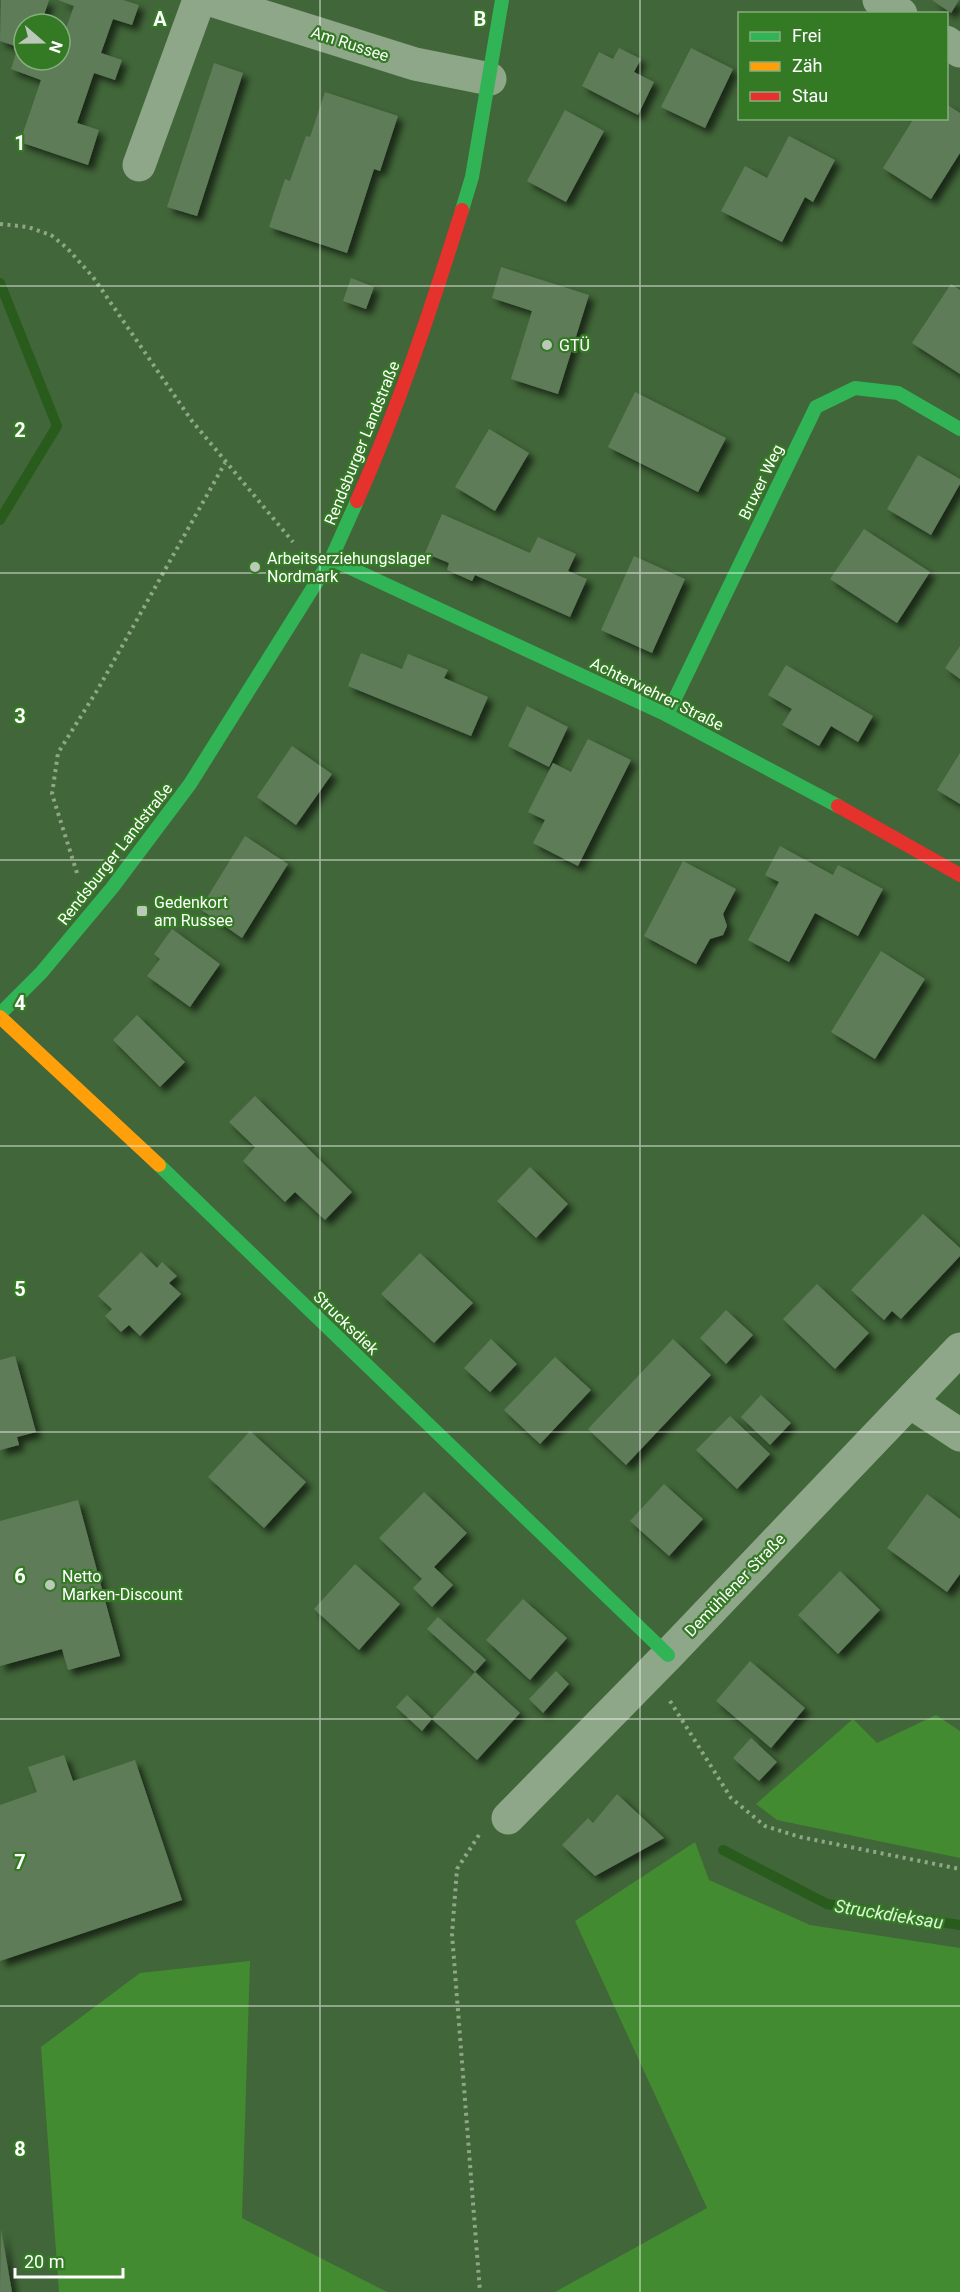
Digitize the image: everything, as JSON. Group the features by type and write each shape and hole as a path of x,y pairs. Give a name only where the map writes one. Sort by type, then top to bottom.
{"street":[{"path":"139,165 199,0"},
{"name":"Am Russee","path":"211,0 415,64 490,79"},
{"name":"Rendsburger Landstraße","path":"0,1016 41,973 112,888 190,784 331,559 382,444 422,340 472,177 502,0"},
{"path":"879,0 898,12"},
{"name":"Bruxer Weg","path":"667,715 816,407 855,387 898,393 960,429"},
{"name":"Achterwehrer Straße","path":"331,559 667,715 908,843 960,875"},
{"name":"Strucksdiek","path":"0,1016 82,1091 668,1655"},
{"name":"Demühlener Straße","path":"508,1818 668,1655 960,1349"},
{"path":"909,1402 960,1435"}],"path":[{"path":"0,224 9,224 51,235 67,248 93,277 192,421 293,542"},
{"path":"77,873 52,794 58,753 98,689 225,463"},
{"path":"668,1655 667,1696 731,1798 765,1826 800,1836 960,1869"},
{"path":"480,2292 452,1934 457,1869 478,1836 508,1818"}],"green space":[{"path":"936,1715 960,1731 960,1858 777,1820 756,1804 853,1719 877,1743"},
{"path":"695,1842 709,1880 810,1925 960,1948 960,2292 555,2292 707,2208 575,1921"},
{"path":"250,1961 242,2218 387,2292 59,2292 41,2047 140,1973"}],"building":[{"path":"1,0 49,0 45,12 12,12 12,45 0,41"},
{"path":"58,0 123,0 139,5 132,25 113,19 101,53 122,60 115,80 94,73 77,123 99,130 88,165 20,142 41,80 19,72 72,72 72,12 74,6"},
{"path":"932,0 959,0 951,13"},
{"path":"619,48 641,59 634,72 654,82 638,115 582,86 599,52 613,59"},
{"path":"691,48 733,69 705,128 661,107"},
{"path":"214,63 243,73 197,216 167,207"},
{"path":"325,92 398,116 380,171 374,169 347,253 269,227 285,179 290,181 306,136 310,137"},
{"path":"948,105 960,113 960,153 931,199 883,168 913,120 948,120"},
{"path":"565,110 604,131 566,202 527,181"},
{"path":"789,136 835,160 813,202 805,197 782,242 721,211 745,166 767,178"},
{"name":"GTÜ","path":"501,267 589,295 558,394 511,379 532,311 492,298"},
{"path":"351,278 374,287 366,309 343,301"},
{"path":"951,284 960,290 960,374 912,343"},
{"path":"635,392 726,438 698,492 608,447"},
{"path":"489,429 529,453 495,511 455,487"},
{"path":"918,455 960,479 960,484 931,535 887,509"},
{"path":"442,514 530,553 538,537 576,554 568,571 587,579 570,617 475,575 472,581 447,570 449,563 425,553"},
{"path":"864,529 930,572 897,623 830,579"},
{"path":"634,556 685,579 652,653 601,630"},
{"path":"960,646 960,679 945,668"},
{"path":"361,653 402,669 408,654 448,670 444,678 488,697 471,736 348,686"},
{"path":"786,665 873,716 858,742 831,726 819,746 782,725 792,709 768,695"},
{"path":"527,706 568,727 549,767 508,746"},
{"path":"588,739 631,760 578,866 533,843 545,820 528,812 553,763 571,772"},
{"path":"292,746 332,774 296,825 257,797"},
{"path":"960,753 960,804 937,790"},
{"path":"245,836 288,864 242,938 200,909"},
{"path":"780,846 833,875 838,865 883,889 858,936 815,913 789,962 748,940 779,882 765,875"},
{"path":"683,861 736,889 723,914 727,926 723,935 710,939 696,964 644,936"},
{"path":"172,929 220,964 190,1007 147,976 160,959 154,954"},
{"path":"881,951 925,979 875,1059 831,1032"},
{"path":"137,1015 185,1062 160,1087 113,1040"},
{"path":"255,1096 352,1192 325,1220 295,1192 285,1202 243,1161 255,1147 229,1122"},
{"path":"530,1167 568,1204 536,1238 497,1201"},
{"path":"923,1214 960,1248 960,1256 901,1319 892,1311 884,1320 851,1290"},
{"path":"141,1252 157,1268 162,1262 177,1276 169,1283 181,1294 140,1336 129,1325 121,1332 105,1316 112,1309 98,1296"},
{"path":"420,1253 473,1303 434,1343 381,1294"},
{"path":"817,1284 869,1333 835,1369 783,1319"},
{"path":"726,1310 753,1335 726,1364 700,1338"},
{"path":"491,1339 517,1364 490,1392 464,1368"},
{"path":"673,1339 711,1375 626,1465 588,1429"},
{"path":"15,1356 36,1432 17,1437 19,1445 0,1450 0,1360"},
{"path":"555,1357 591,1390 540,1444 504,1410"},
{"path":"761,1395 791,1423 770,1445 741,1417"},
{"path":"730,1416 770,1454 737,1489 696,1450"},
{"path":"250,1431 306,1482 264,1528 208,1477"},
{"path":"664,1484 703,1519 669,1556 630,1521"},
{"path":"424,1492 467,1533 434,1567 453,1585 432,1607 413,1588 422,1579 379,1538"},
{"path":"927,1494 960,1519 960,1574 947,1592 887,1548"},
{"name":"Netto Marken-Discount","path":"78,1500 120,1656 68,1670 62,1649 0,1666 0,1521"},
{"path":"355,1564 400,1604 359,1650 314,1609"},
{"path":"840,1571 880,1610 838,1654 798,1615"},
{"path":"523,1599 567,1638 530,1680 486,1640"},
{"path":"438,1617 486,1660 475,1672 427,1629"},
{"path":"750,1661 805,1708 771,1748 716,1701"},
{"path":"556,1671 569,1684 543,1713 529,1699"},
{"path":"475,1672 520,1713 477,1760 432,1719"},
{"path":"407,1695 432,1719 422,1731 396,1707"},
{"path":"751,1738 777,1762 759,1781 733,1758"},
{"path":"64,1755 73,1781 135,1760 182,1900 0,1961 0,1805 37,1792 28,1767"},
{"path":"617,1794 664,1838 595,1876 562,1845 588,1818 593,1823"},
{"path":"1,2229 12,2292 0,2292"}],"waterway":[{"name":"Struckdieksau","path":"0,283 57,426 0,520"},
{"name":"Struckdieksau","path":"723,1850 827,1904 960,1925"}],"traffic: fast":[{"path":"462,210 472,177 502,0"},
{"path":"667,715 816,407 855,388 898,393 960,429"},
{"path":"0,1014 41,973 112,888 190,784 331,559 357,501"},
{"path":"331,559 667,715 838,806"},
{"path":"159,1165 668,1655"}],"traffic: slow":[{"path":"0,1017 159,1165"}],"traffic: jam":[{"path":"357,501 414,357 462,210"},
{"path":"838,806 960,875"}],"place":[{"name":"GTÜ","path":"547,345"},
{"name":"Arbeitserziehungslager Nordmark","path":"255,567"},
{"name":"Gedenkort am Russee","path":"142,911"},
{"name":"Netto Marken-Discount","path":"50,1585"}]}
